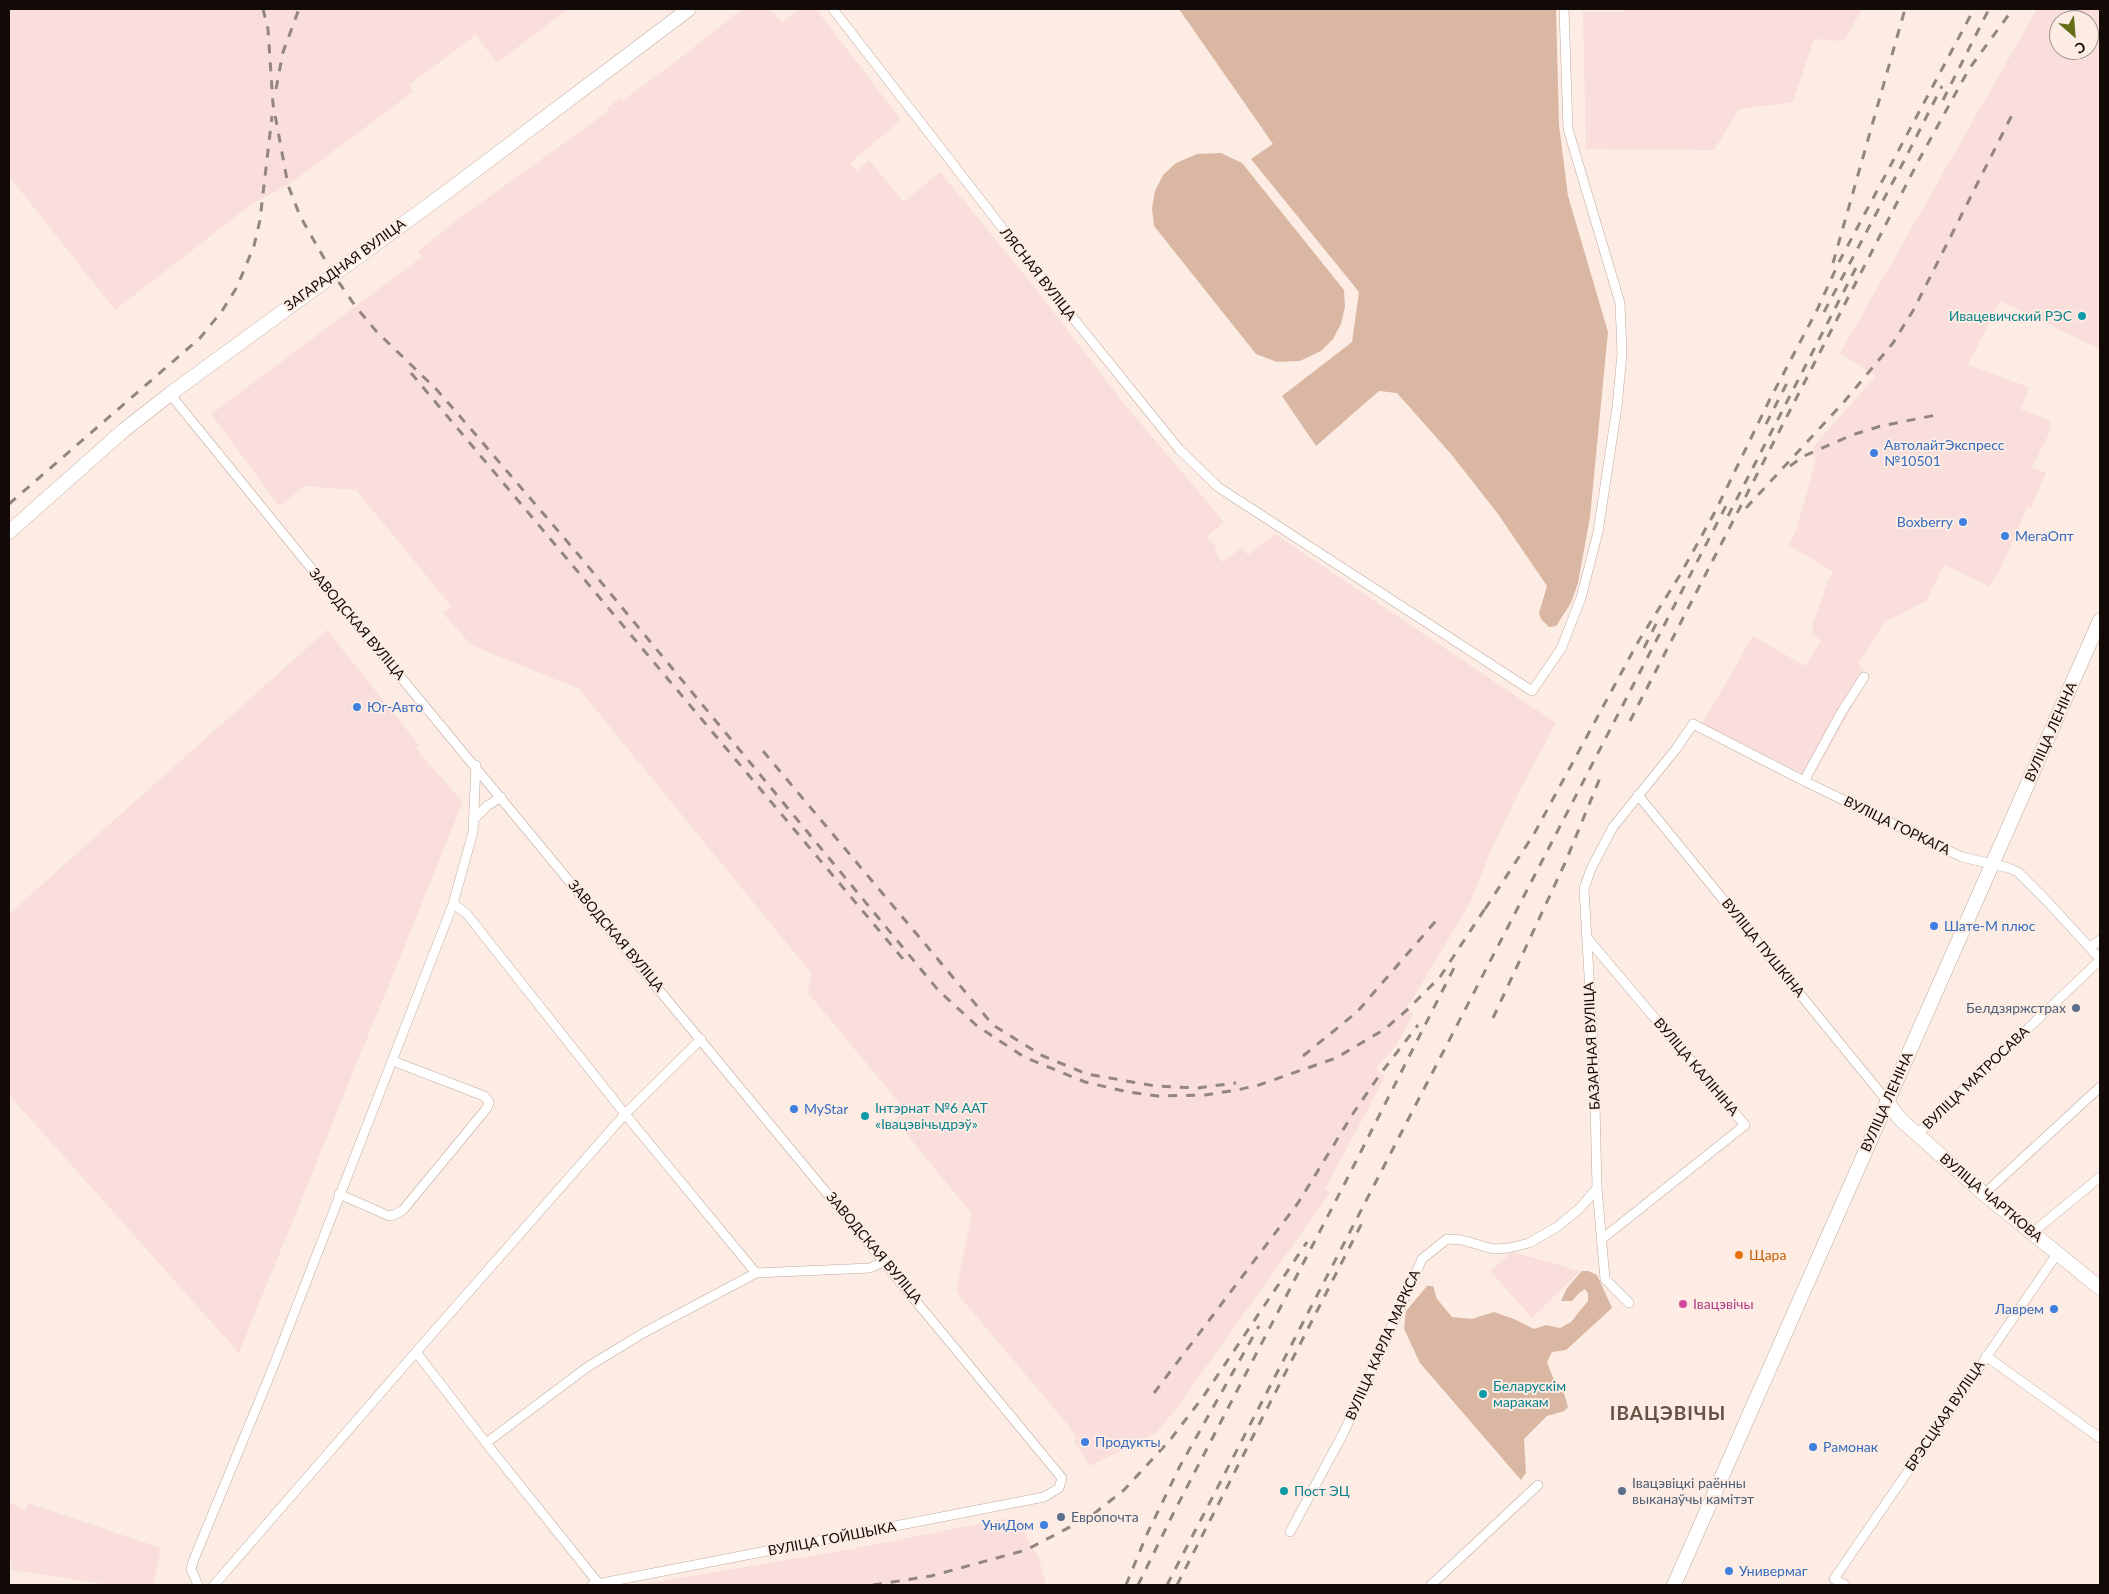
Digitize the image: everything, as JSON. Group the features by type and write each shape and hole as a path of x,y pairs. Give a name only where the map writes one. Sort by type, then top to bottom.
{"main road":[{"name":"ЗАГАРАДНАЯ ВУЛІЦА","path":"9,532 124,430 170,394 444,194 689,9"},
{"name":"ВУЛІЦА ЛЕНІНА","path":"1674,1585 2100,620"},
{"name":"ВУЛІЦА ЧАРТКОВА","path":"1887,1101 1899,1118 1984,1194 2100,1288"}],"street":[{"name":"ЛЯСНАЯ ВУЛІЦА","path":"833,9 1036,272 1179,449 1218,487 1532,691 1561,649 1581,598 1598,532 1617,407 1622,354 1620,303 1568,129 1564,9"},
{"name":"ЗАВОДСКАЯ ВУЛІЦА","path":"170,394 233,474 885,1261 1062,1478"},
{"path":"1804,781 1864,677"},
{"name":"ВУЛІЦА ГОРКАГА","path":"1638,795 1694,724 1804,781 1962,857 2009,868 2018,872 2090,947 2100,960"},
{"path":"198,1585 191,1569 194,1559 272,1370 453,904 473,832 476,766"},
{"name":"БАЗАРНАЯ ВУЛІЦА","path":"1629,1303 1605,1279 1597,1188 1594,1062 1584,889 1590,869 1613,827 1638,795"},
{"name":"ВУЛІЦА ПУШКІНА","path":"1638,795 1887,1101"},
{"path":"475,818 501,797"},
{"path":"453,904 466,913 625,1114 756,1273"},
{"name":"ВУЛІЦА КАЛІНІНА","path":"1587,938 1746,1125 1602,1239"},
{"path":"2090,947 2100,940"},
{"name":"ВУЛІЦА МАТРОСАВА","path":"1917,1134 2100,960"},
{"path":"214,1585 625,1114 701,1039"},
{"path":"339,1194 389,1216 403,1210 487,1108 489,1102 484,1096 393,1061"},
{"path":"1984,1194 2100,1087"},
{"path":"2032,1233 2100,1177"},
{"name":"ВУЛІЦА КАРЛА МАРКСА","path":"1290,1532 1344,1432 1422,1259 1447,1239 1462,1240 1493,1249 1509,1248 1529,1243 1557,1227 1580,1208 1597,1188"},
{"name":"БРЭСЦКАЯ ВУЛІЦА","path":"1845,1585 1834,1579 2057,1254"},
{"path":"486,1443 586,1368 645,1332 756,1273 870,1268 885,1261"},
{"path":"416,1352 596,1585"},
{"path":"1986,1356 2100,1438"},
{"name":"ВУЛІЦА ГОЙШЫКА","path":"596,1585 1044,1497 1059,1488 1062,1478"},
{"path":"1431,1585 1538,1485"}],"shaded area":[{"path":"9,9 568,9 497,63 476,35 409,85 413,92 288,185 252,204 115,310 9,176"},
{"path":"742,9 770,9 782,23 799,9 816,9 901,120 850,163 857,172 869,160 904,202 940,172 1032,284 1121,400 1224,522 1207,537 1217,547 1214,550 1222,562 1242,548 1248,555 1275,534 1556,723 1522,786 1491,850 1470,903 1412,1000 1406,1006 1413,1014 1396,1046 1376,1068 1385,1077 1325,1189 1330,1193 1179,1405 1156,1433 1090,1466 1074,1441 1077,1438 1068,1425 956,1292 972,1214 895,1120 905,1110 808,993 811,973 579,689 471,645 443,613 451,606 356,490 305,486 279,506 211,414 422,257 418,251 461,217 609,111 607,108 620,98 622,101"},
{"path":"1179,9 1556,9 1559,125 1568,196 1608,332 1590,517 1578,583 1571,603 1556,626 1549,627 1541,619 1539,613 1547,586 1498,514 1451,454 1397,393 1379,391 1316,446 1282,396 1352,342 1359,292 1251,159 1273,144"},
{"path":"1626,9 1862,9 1844,41 1814,39 1793,102 1739,109 1714,150 1586,149 1583,12 1625,12"},
{"path":"2037,9 2100,9 2100,349 2000,301 1968,365 2029,387 2021,409 2051,421 2048,436 2032,467 2046,473 2031,508 2027,507 2000,571 1989,586 1944,565 1926,601 1885,622 1858,664 1869,677 1812,778 1702,724 1753,636 1805,666 1821,641 1812,634 1813,624 1833,572 1789,545 1797,528 1816,458 1813,447 1876,376 1840,353"},
{"path":"1221,153 1242,163 1344,290 1345,307 1341,324 1333,339 1321,351 1300,361 1277,362 1256,354 1154,226 1152,208 1155,191 1163,175 1176,163 1197,154"},
{"path":"327,630 419,745 416,748 422,756 463,802 239,1353 9,1095 9,914"},
{"path":"1512,1252 1580,1271 1532,1318 1490,1271"},
{"path":"1582,1271 1588,1271 1597,1275 1612,1308 1566,1350 1552,1352 1547,1362 1554,1380 1564,1393 1568,1407 1564,1411 1547,1416 1524,1439 1526,1473 1521,1480 1420,1363 1404,1329 1406,1311 1427,1286 1433,1286 1437,1299 1452,1317 1472,1319 1494,1312 1534,1329 1546,1325 1560,1328 1571,1322 1588,1301 1588,1294 1585,1289 1572,1301 1561,1301 1567,1288"},
{"path":"9,1502 26,1510 28,1503 161,1548 153,1585 111,1585 11,1570 12,1563 9,1562"},
{"path":"1012,1517 1021,1526 1039,1559 1046,1585 639,1585 857,1548"}],"railway":[{"path":"263,9 268,29 273,104 288,185 300,216 333,274 356,307 376,331 437,390 470,428 577,553 938,990 976,1025 1024,1057 1085,1082 1128,1092 1158,1096 1205,1095 1259,1085 1336,1058 1385,1029 1440,977 1488,904"},
{"path":"276,89 283,52 299,9"},
{"path":"1833,263 1905,9"},
{"path":"1485,909 1534,834 1638,642 1680,575 1716,510 1769,401 1817,310 1839,262 1974,9"},
{"path":"1943,100 1989,9"},
{"path":"1630,721 1920,158 1969,69 2013,9"},
{"path":"1824,312 1942,86"},
{"path":"1746,508 1843,403 1893,343 1914,309 2012,115"},
{"path":"9,504 200,338 222,311 237,287 254,246 260,220 272,116"},
{"path":"1728,516 1860,260"},
{"path":"411,373 903,959"},
{"path":"1766,424 1787,383"},
{"path":"1790,466 1804,456 1852,435 1881,426 1936,415"},
{"path":"1167,1585 1728,502"},
{"path":"1644,648 1657,622"},
{"path":"763,751 993,1025 1043,1056 1087,1074 1155,1086 1197,1088 1236,1083"},
{"path":"1493,1018 1565,863 1602,773"},
{"path":"1303,1056 1357,1012 1441,915"},
{"path":"1138,1585 1458,960"},
{"path":"1154,1393 1298,1203 1354,1112 1418,1025"},
{"path":"1177,1585 1365,1217"},
{"path":"873,1585 931,1576 1026,1550 1091,1516 1124,1490 1170,1440 1203,1397 1307,1242"},
{"path":"1126,1585 1147,1534 1180,1466 1259,1326"}],"place":[{"name":"Ивацевичский РЭС","path":"2082,316"},
{"name":"АвтолайтЭкспресс №10501","path":"1874,453"},
{"name":"Boxberry","path":"1963,522"},
{"name":"МегаОпт","path":"2005,536"},
{"name":"Юг-Авто","path":"357,707"},
{"name":"Шате-М плюс","path":"1934,926"},
{"name":"Белдзяржстрах","path":"2076,1008"},
{"name":"MyStar","path":"794,1109"},
{"name":"Інтэрнат №6 ААТ «Івацэвічыдрэў»","path":"865,1116"},
{"name":"Щара","path":"1739,1255"},
{"name":"Івацэвічы","path":"1683,1304"},
{"name":"Лаврем","path":"2054,1309"},
{"name":"Беларускім маракам","path":"1483,1394"},
{"name":"Продукты","path":"1085,1442"},
{"name":"Рамонак","path":"1813,1447"},
{"name":"Пост ЭЦ","path":"1284,1491"},
{"name":"Івацэвіцкі раённы выканаўчы камітэт","path":"1622,1491"},
{"name":"Европочта","path":"1061,1517"},
{"name":"УниДом","path":"1044,1525"},
{"name":"Универмаг","path":"1729,1571"}],"district":[{"name":"ІВАЦЭВІЧЫ","path":"1668,1414"}]}
